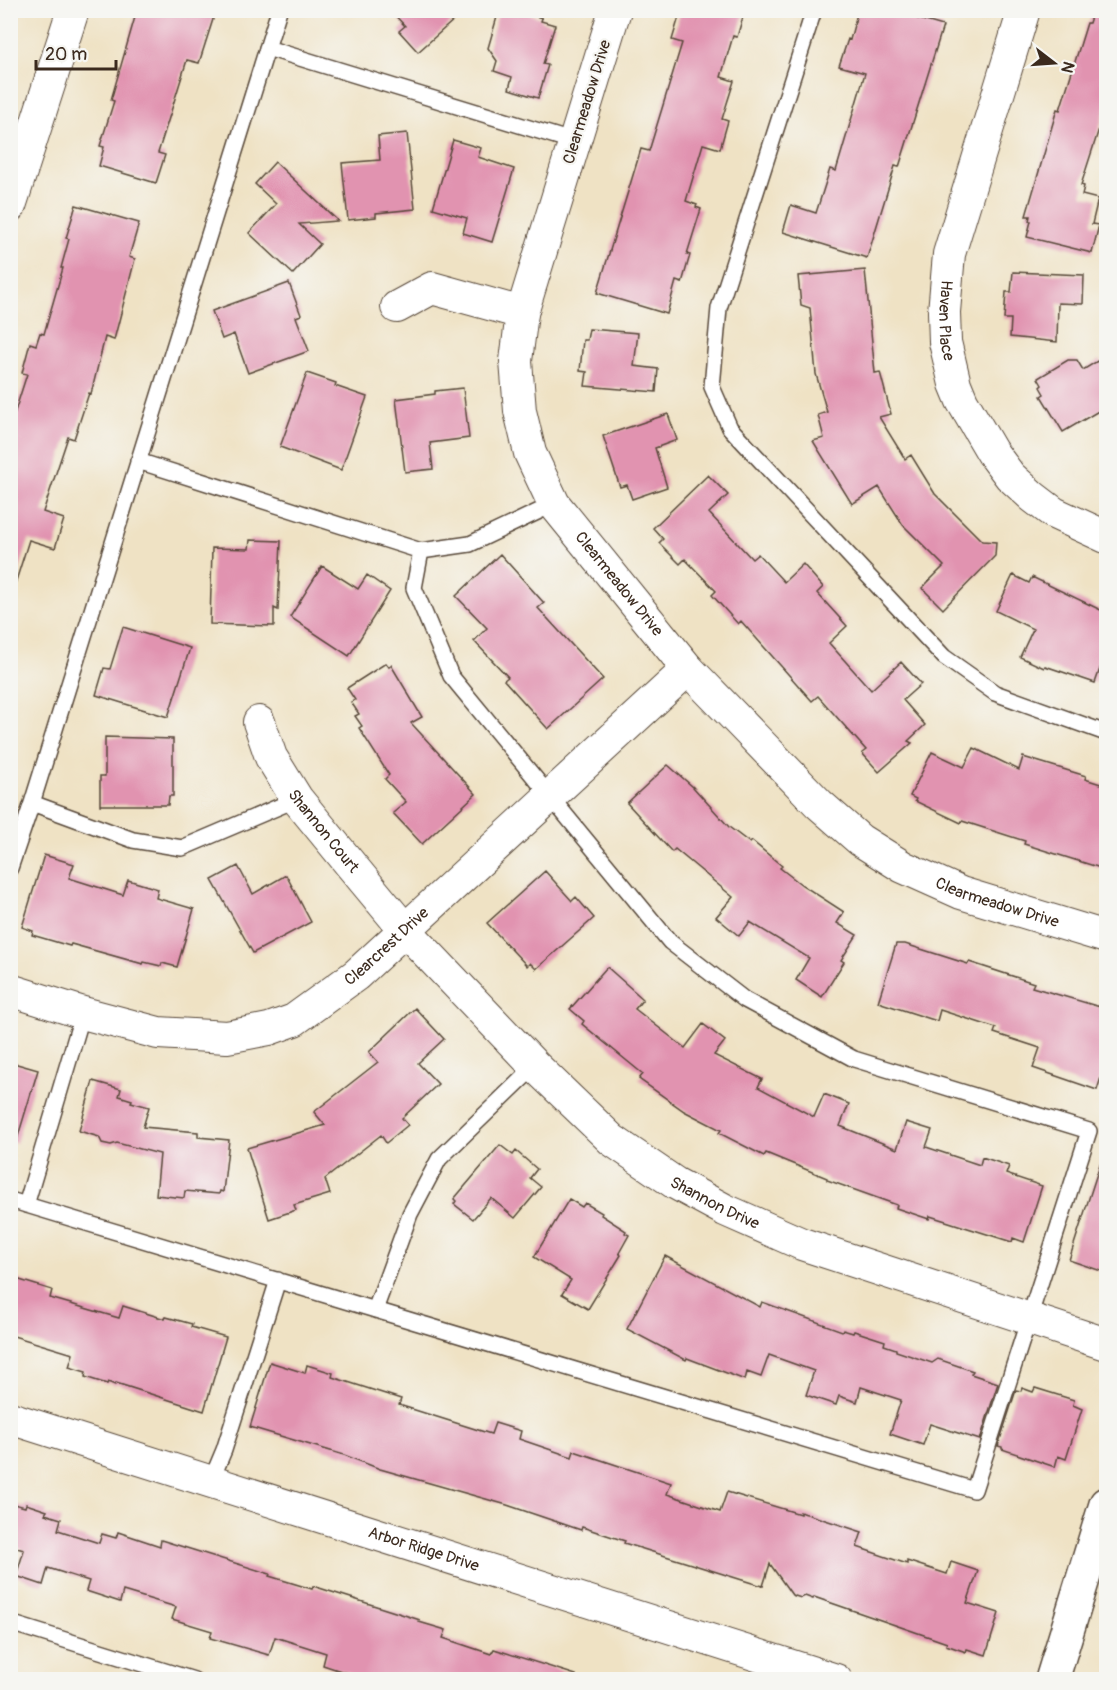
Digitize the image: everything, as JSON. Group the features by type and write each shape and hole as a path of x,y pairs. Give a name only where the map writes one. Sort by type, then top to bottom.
{"main road":[{"path":"1052,1680 1107,1504"}],"street":[{"path":"10,206 73,10"},
{"name":"Clearmeadow Drive","path":"615,10 522,313 516,361 520,411 530,453 554,504 688,669 819,804 860,840 903,867 961,893 1107,937"},
{"name":"Haven Place","path":"1024,10 949,254 944,312 945,342 955,384 962,401 992,452 1010,476 1054,513 1107,537"},
{"path":"397,307 432,288 522,313"},
{"name":"Clearcrest Drive","path":"10,990 158,1033 227,1037 268,1029 294,1020 356,975 688,669"},
{"name":"Shannon Court","path":"259,722 271,757 297,799 405,930"},
{"name":"Shannon Drive","path":"405,930 534,1066 612,1140 675,1183 725,1210 802,1244 1107,1344"},
{"name":"Arbor Ridge Drive","path":"10,1418 836,1680"}],"lane":[{"path":"10,868 279,10"},
{"path":"814,10 718,308 712,387 730,428 944,657 995,693 1107,733"},
{"path":"267,48 575,142"},
{"path":"138,461 421,550 470,544 554,504"},
{"path":"10,1200 974,1490 1089,1131 854,1059 745,1000 670,942 451,676 414,588 421,550"},
{"path":"32,803 133,840 182,848 297,799"},
{"path":"26,1205 83,1013"},
{"path":"375,1310 410,1214 439,1159 534,1066"},
{"path":"211,1481 224,1450 278,1281"},
{"path":"10,1623 194,1680"}],"building":[{"path":"137,10 216,10 199,63 187,60 158,153 165,155 156,183 99,166 104,147 100,146 114,101 111,100"},
{"path":"390,10 465,10 418,52 399,31 405,26"},
{"path":"499,10 530,10 529,14 555,25 543,64 548,65 538,98 509,89 512,77 494,71 497,61 488,48"},
{"path":"681,10 745,10 737,37 733,36 721,77 734,81 722,119 728,121 720,149 703,144 686,201 701,209 687,254 690,255 682,283 676,281 667,314 597,293 641,149 649,151 682,43 672,40"},
{"path":"858,10 888,10 943,26 899,167 895,166 867,258 783,232 791,205 816,213 830,169 836,171 865,73 839,66 848,39 850,40"},
{"path":"1093,10 1107,10 1107,104 1081,185 1084,186 1082,195 1098,199 1092,224 1099,225 1092,253 1027,237 1031,221 1029,221 1030,216 1026,216 1057,109 1060,110"},
{"path":"407,133 415,209 376,213 376,217 348,220 342,163 380,160 378,136"},
{"path":"453,140 481,148 478,157 514,169 492,242 463,233 467,218 433,208"},
{"path":"275,162 338,221 299,224 320,244 293,274 249,233 276,204 255,184"},
{"path":"76,205 139,223 129,257 135,259 114,340 105,337 91,394 89,393 74,439 68,437 43,512 64,519 55,548 29,540 15,584 10,583 10,502 16,484 10,483 10,427 27,374 22,373 30,343 36,345 40,333 44,334 63,268 61,268 69,239 66,238"},
{"path":"865,270 875,373 880,372 891,414 879,417 905,459 911,455 935,494 982,541 996,542 995,556 943,609 922,588 944,566 903,525 879,487 852,504 813,441 824,438 818,415 827,412 816,374 810,308 801,305 798,276"},
{"path":"1013,272 1084,275 1083,304 1058,303 1057,342 1010,337 1011,319 1004,319 1006,292 1011,292"},
{"path":"289,283 301,315 296,317 309,351 248,373 234,334 222,339 212,311"},
{"path":"589,329 638,333 634,366 658,369 656,392 585,386 587,372 580,371 583,340 587,340"},
{"path":"1068,360 1077,360 1083,370 1099,360 1107,373 1107,406 1063,432 1041,396 1044,394 1038,378"},
{"path":"307,373 367,397 341,470 280,447"},
{"path":"463,388 469,438 430,443 433,469 405,472 396,399"},
{"path":"668,414 677,440 655,448 667,487 632,499 627,485 620,487 603,436"},
{"path":"708,475 728,495 709,513 752,559 758,554 784,582 803,564 823,587 817,593 847,626 829,643 871,690 901,662 921,684 903,700 925,725 908,741 912,743 879,772 862,753 866,750 818,696 812,701 741,621 738,624 712,595 716,591 685,559 680,564 659,543 663,539 653,528"},
{"path":"250,540 281,541 278,610 274,608 274,626 210,624 212,548 249,549"},
{"path":"500,554 544,603 538,608 603,679 548,729 504,680 508,677 474,641 487,628 456,596"},
{"path":"322,566 358,589 367,575 390,591 349,656 290,617"},
{"path":"1013,575 1029,583 1032,577 1107,613 1107,649 1095,683 1045,666 1044,668 1020,657 1033,629 996,611"},
{"path":"123,627 190,648 168,717 96,695 104,668 110,669"},
{"path":"386,663 389,667 391,665 422,717 411,723 476,794 422,844 393,813 406,802 385,779 389,775 359,728 362,726 355,716 359,714 351,702 355,700 347,688"},
{"path":"105,737 173,739 173,796 169,796 168,805 100,805 100,776 105,776"},
{"path":"974,748 1019,770 1023,757 1086,776 1085,779 1107,786 1107,870 1024,844 1025,841 962,821 961,823 915,801 916,799 910,796 932,752 964,767"},
{"path":"668,765 693,787 729,827 750,843 752,841 802,885 844,912 837,923 857,935 841,960 844,962 822,997 796,980 809,958 750,922 739,936 716,917 733,897 675,849 672,852 627,803"},
{"path":"44,855 74,864 69,878 123,895 128,880 158,889 156,898 194,909 177,967 162,963 161,966 144,962 143,964 71,944 70,946 32,935 33,931 22,927"},
{"path":"238,866 253,894 286,875 311,922 253,953 212,880"},
{"path":"545,871 572,901 576,897 594,918 536,969 530,963 527,966 487,923"},
{"path":"896,944 905,944 968,964 969,962 1034,983 1032,987 1107,1009 1107,1059 1097,1090 1033,1068 1040,1048 994,1033 996,1028 940,1010 937,1021 878,1002"},
{"path":"607,967 643,999 635,1009 685,1048 703,1024 725,1041 714,1055 762,1079 758,1087 814,1117 824,1094 849,1104 840,1126 897,1149 906,1122 932,1130 926,1147 980,1165 982,1157 1009,1166 1006,1174 1042,1186 1024,1242 1013,1238 1012,1242 930,1216 929,1219 896,1208 897,1205 827,1180 827,1178 766,1153 764,1156 719,1133 721,1130 684,1111 639,1079 643,1074 582,1024 584,1021 570,1009"},
{"path":"415,1008 444,1039 418,1063 438,1084 402,1118 408,1125 386,1143 381,1135 325,1179 330,1194 294,1205 296,1210 269,1219 247,1148 325,1125 314,1112 378,1062 369,1052"},
{"path":"10,1062 38,1070 16,1143 10,1142"},
{"path":"93,1081 121,1089 119,1096 149,1107 143,1127 198,1132 198,1137 229,1140 223,1192 220,1191 219,1194 185,1191 184,1198 156,1195 160,1154 117,1143 111,1145 102,1143 99,1137 79,1131"},
{"path":"500,1145 513,1155 516,1151 537,1169 530,1178 541,1187 515,1218 491,1198 473,1219 454,1204 456,1201 454,1199"},
{"path":"1102,1158 1107,1159 1107,1273 1069,1260"},
{"path":"569,1199 582,1207 585,1203 602,1213 601,1215 629,1235 619,1253 621,1255 588,1309 562,1294 571,1280 534,1257"},
{"path":"665,1256 760,1307 762,1302 842,1331 853,1333 854,1331 885,1341 884,1345 896,1351 932,1363 938,1359 973,1371 971,1374 998,1383 980,1440 930,1424 923,1445 890,1434 901,1400 861,1387 857,1402 839,1396 836,1405 806,1395 814,1371 769,1355 761,1377 747,1372 745,1380 687,1358 686,1360 627,1329"},
{"path":"10,1277 52,1290 50,1298 119,1318 123,1306 165,1319 166,1317 192,1324 191,1327 226,1337 204,1411 116,1383 115,1385 108,1382 107,1384 85,1377 86,1372 69,1367 73,1354 10,1335"},
{"path":"270,1362 305,1373 307,1365 333,1373 332,1377 401,1399 399,1405 491,1434 495,1423 521,1431 519,1439 572,1457 574,1451 671,1483 667,1494 720,1512 727,1492 862,1532 857,1547 907,1564 907,1561 947,1574 951,1562 978,1571 967,1603 999,1613 986,1655 967,1649 966,1652 946,1645 947,1643 814,1597 813,1599 805,1596 801,1598 792,1595 770,1564 763,1586 624,1543 625,1541 582,1527 581,1530 507,1505 380,1469 344,1455 250,1427"},
{"path":"1022,1388 1033,1392 1035,1388 1074,1400 1073,1405 1082,1409 1066,1459 1058,1456 1055,1467 998,1446 1016,1390 1021,1391"},
{"path":"10,1503 25,1507 26,1504 47,1511 45,1514 61,1519 58,1530 99,1543 102,1534 116,1538 118,1532 160,1546 161,1540 270,1574 269,1576 312,1589 313,1586 420,1620 419,1622 446,1630 443,1638 491,1654 494,1649 576,1675 575,1680 368,1680 323,1665 326,1653 275,1637 269,1655 210,1638 212,1631 172,1619 176,1607 123,1591 120,1602 86,1591 89,1581 48,1568 43,1585 16,1576 24,1550 10,1546"}]}
